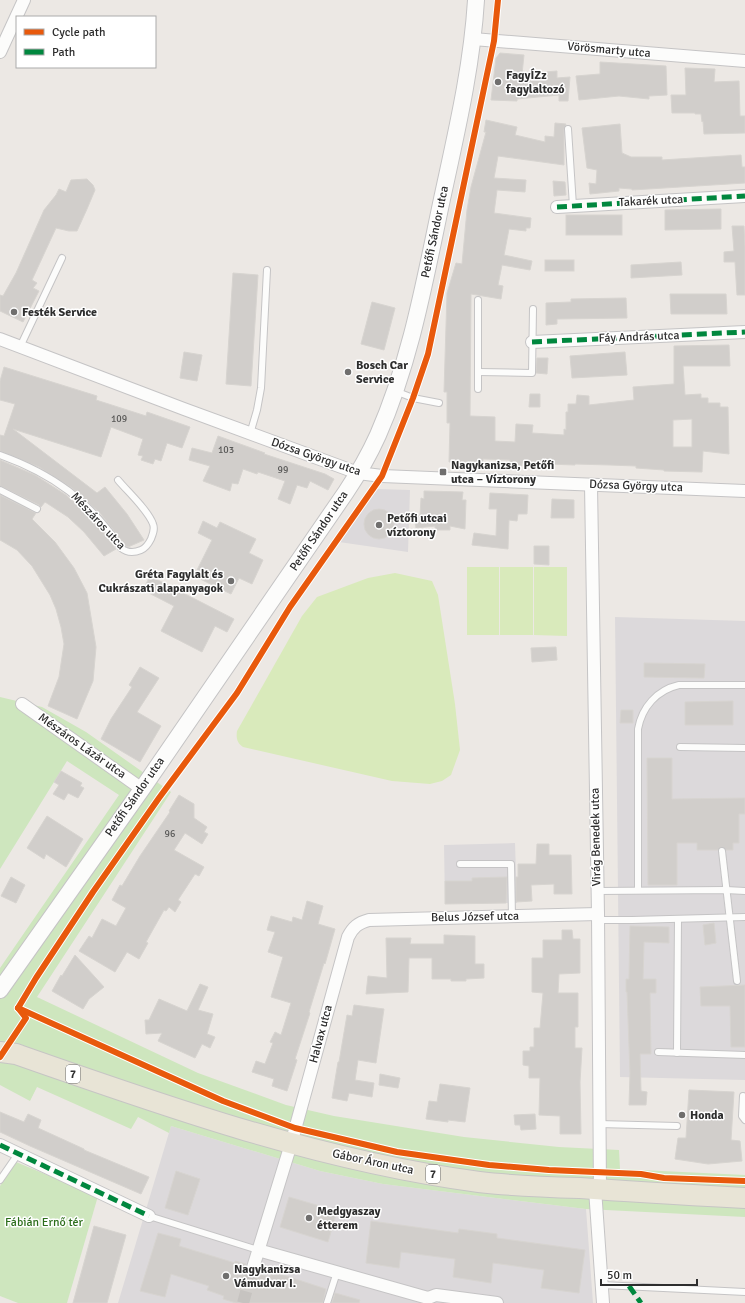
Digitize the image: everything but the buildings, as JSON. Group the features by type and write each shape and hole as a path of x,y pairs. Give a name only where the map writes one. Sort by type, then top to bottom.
{"main road":[{"name":"Gábor Áron utca","path":"0,1042 8,1053 131,1094 291,1144 374,1163 480,1182 745,1198"}],"street":[{"path":"17,16 24,0"},
{"name":"Petőfi Sándor utca","path":"0,990 142,789 358,473 378,436 402,372 418,311 457,127 473,39 476,0"},
{"path":"0,52 16,17"},
{"name":"Vörösmarty utca","path":"473,39 745,61"},
{"name":"Takarék utca","path":"557,207 745,196"},
{"name":"Fáy András utca","path":"532,342 745,332"},
{"name":"Dózsa György utca","path":"0,339 250,434 358,473 382,476 745,491"},
{"name":"Virág Benedek utca","path":"591,485 598,917 598,1189 603,1303"},
{"name":"Mészáros Lázár utca","path":"22,704 142,789"},
{"name":"Belus József utca","path":"354,926 360,922 369,920 598,917"},
{"name":"Halvax utca","path":"252,1272 291,1144 348,937 354,926"},
{"path":"0,1145 149,1216"},
{"path":"258,1250 337,1272 427,1301 436,1295 497,1303"}],"lane":[{"path":"568,129 573,206"},
{"path":"20,347 62,258"},
{"path":"250,434 257,410 261,388 268,270"},
{"path":"478,300 478,389"},
{"path":"478,372 532,373 533,309"},
{"path":"395,391 412,398 439,403"},
{"name":"Mészáros utca","path":"0,454 50,477 65,487 103,523 124,551 133,552 142,550 148,545 152,537 154,532 153,523 142,507 118,480"},
{"path":"0,490 37,509"},
{"path":"638,890 638,729 644,711 658,694 673,686 745,684"},
{"path":"680,747 745,748"},
{"path":"722,851 736,981"},
{"path":"460,864 511,864 512,917"},
{"path":"597,891 745,891"},
{"path":"598,917 632,920 745,917"},
{"path":"677,1053 678,919"},
{"path":"658,1052 745,1055"},
{"path":"743,1096 742,1116 745,1120"},
{"path":"599,1124 677,1126"},
{"path":"0,1180 18,1154"},
{"path":"149,1216 258,1250"},
{"path":"327,1303 337,1272"},
{"path":"602,1285 745,1292"}],"shaded area":[{"path":"377,489 410,490 408,552 339,542"},
{"path":"615,617 745,621 745,1080 620,1077"},
{"path":"515,843 517,903 445,904 444,845"},
{"path":"171,1126 320,1171 383,1184 586,1209 593,1303 118,1303"}],"green space":[{"path":"467,567 499,567 499,635 467,635"},
{"path":"500,567 533,567 533,635 500,635"},
{"path":"534,567 567,567 567,636 534,635"},
{"path":"395,573 432,581 438,595 455,704 460,750 451,775 442,781 430,784 392,781 243,747 239,744 237,740 237,731 302,616 317,597 368,578"},
{"path":"0,697 42,707 86,732 171,792 37,997 198,1073 286,1105 334,1116 464,1137 559,1147 619,1150 620,1169 745,1175 745,1217 586,1209 383,1184 320,1171 171,1126 169,1133 138,1117 131,1129 37,1087 30,1101 0,1085 0,968 119,795 67,761 0,869"},
{"name":"Fábián Ernő tér","path":"16,1162 98,1196 67,1303 18,1303 0,1296 0,1186"}],"tunnel":[{"path":"243,1303 252,1271"}],"marked path":[{"path":"557,207 745,196"},
{"path":"532,342 745,332"},
{"path":"0,1145 149,1216"},
{"path":"629,1286 641,1303"}],"cycle path":[{"path":"18,1008 93,892 159,798 237,693 290,607 382,476 413,398 428,354 494,41 498,0"},
{"path":"18,1008 223,1101 295,1128 397,1152 489,1165 549,1170 641,1174 664,1178 745,1181"},
{"path":"0,1057 26,1018 18,1008"}],"place":[{"name":"FagyÍZz fagylaltozó","path":"498,82"},
{"name":"Festék Service","path":"14,312"},
{"name":"Bosch Car Service","path":"348,372"},
{"name":"Nagykanizsa, Petőfi utca – Víztorony","path":"443,472"},
{"name":"Petőfi utcai víztorony","path":"379,525"},
{"name":"Gréta Fagylalt és Cukrászati alapanyagok","path":"231,581"},
{"name":"Honda","path":"682,1115"},
{"name":"Medgyaszay étterem","path":"309,1218"},
{"name":"Nagykanizsa Vámudvar I.","path":"226,1276"}]}
